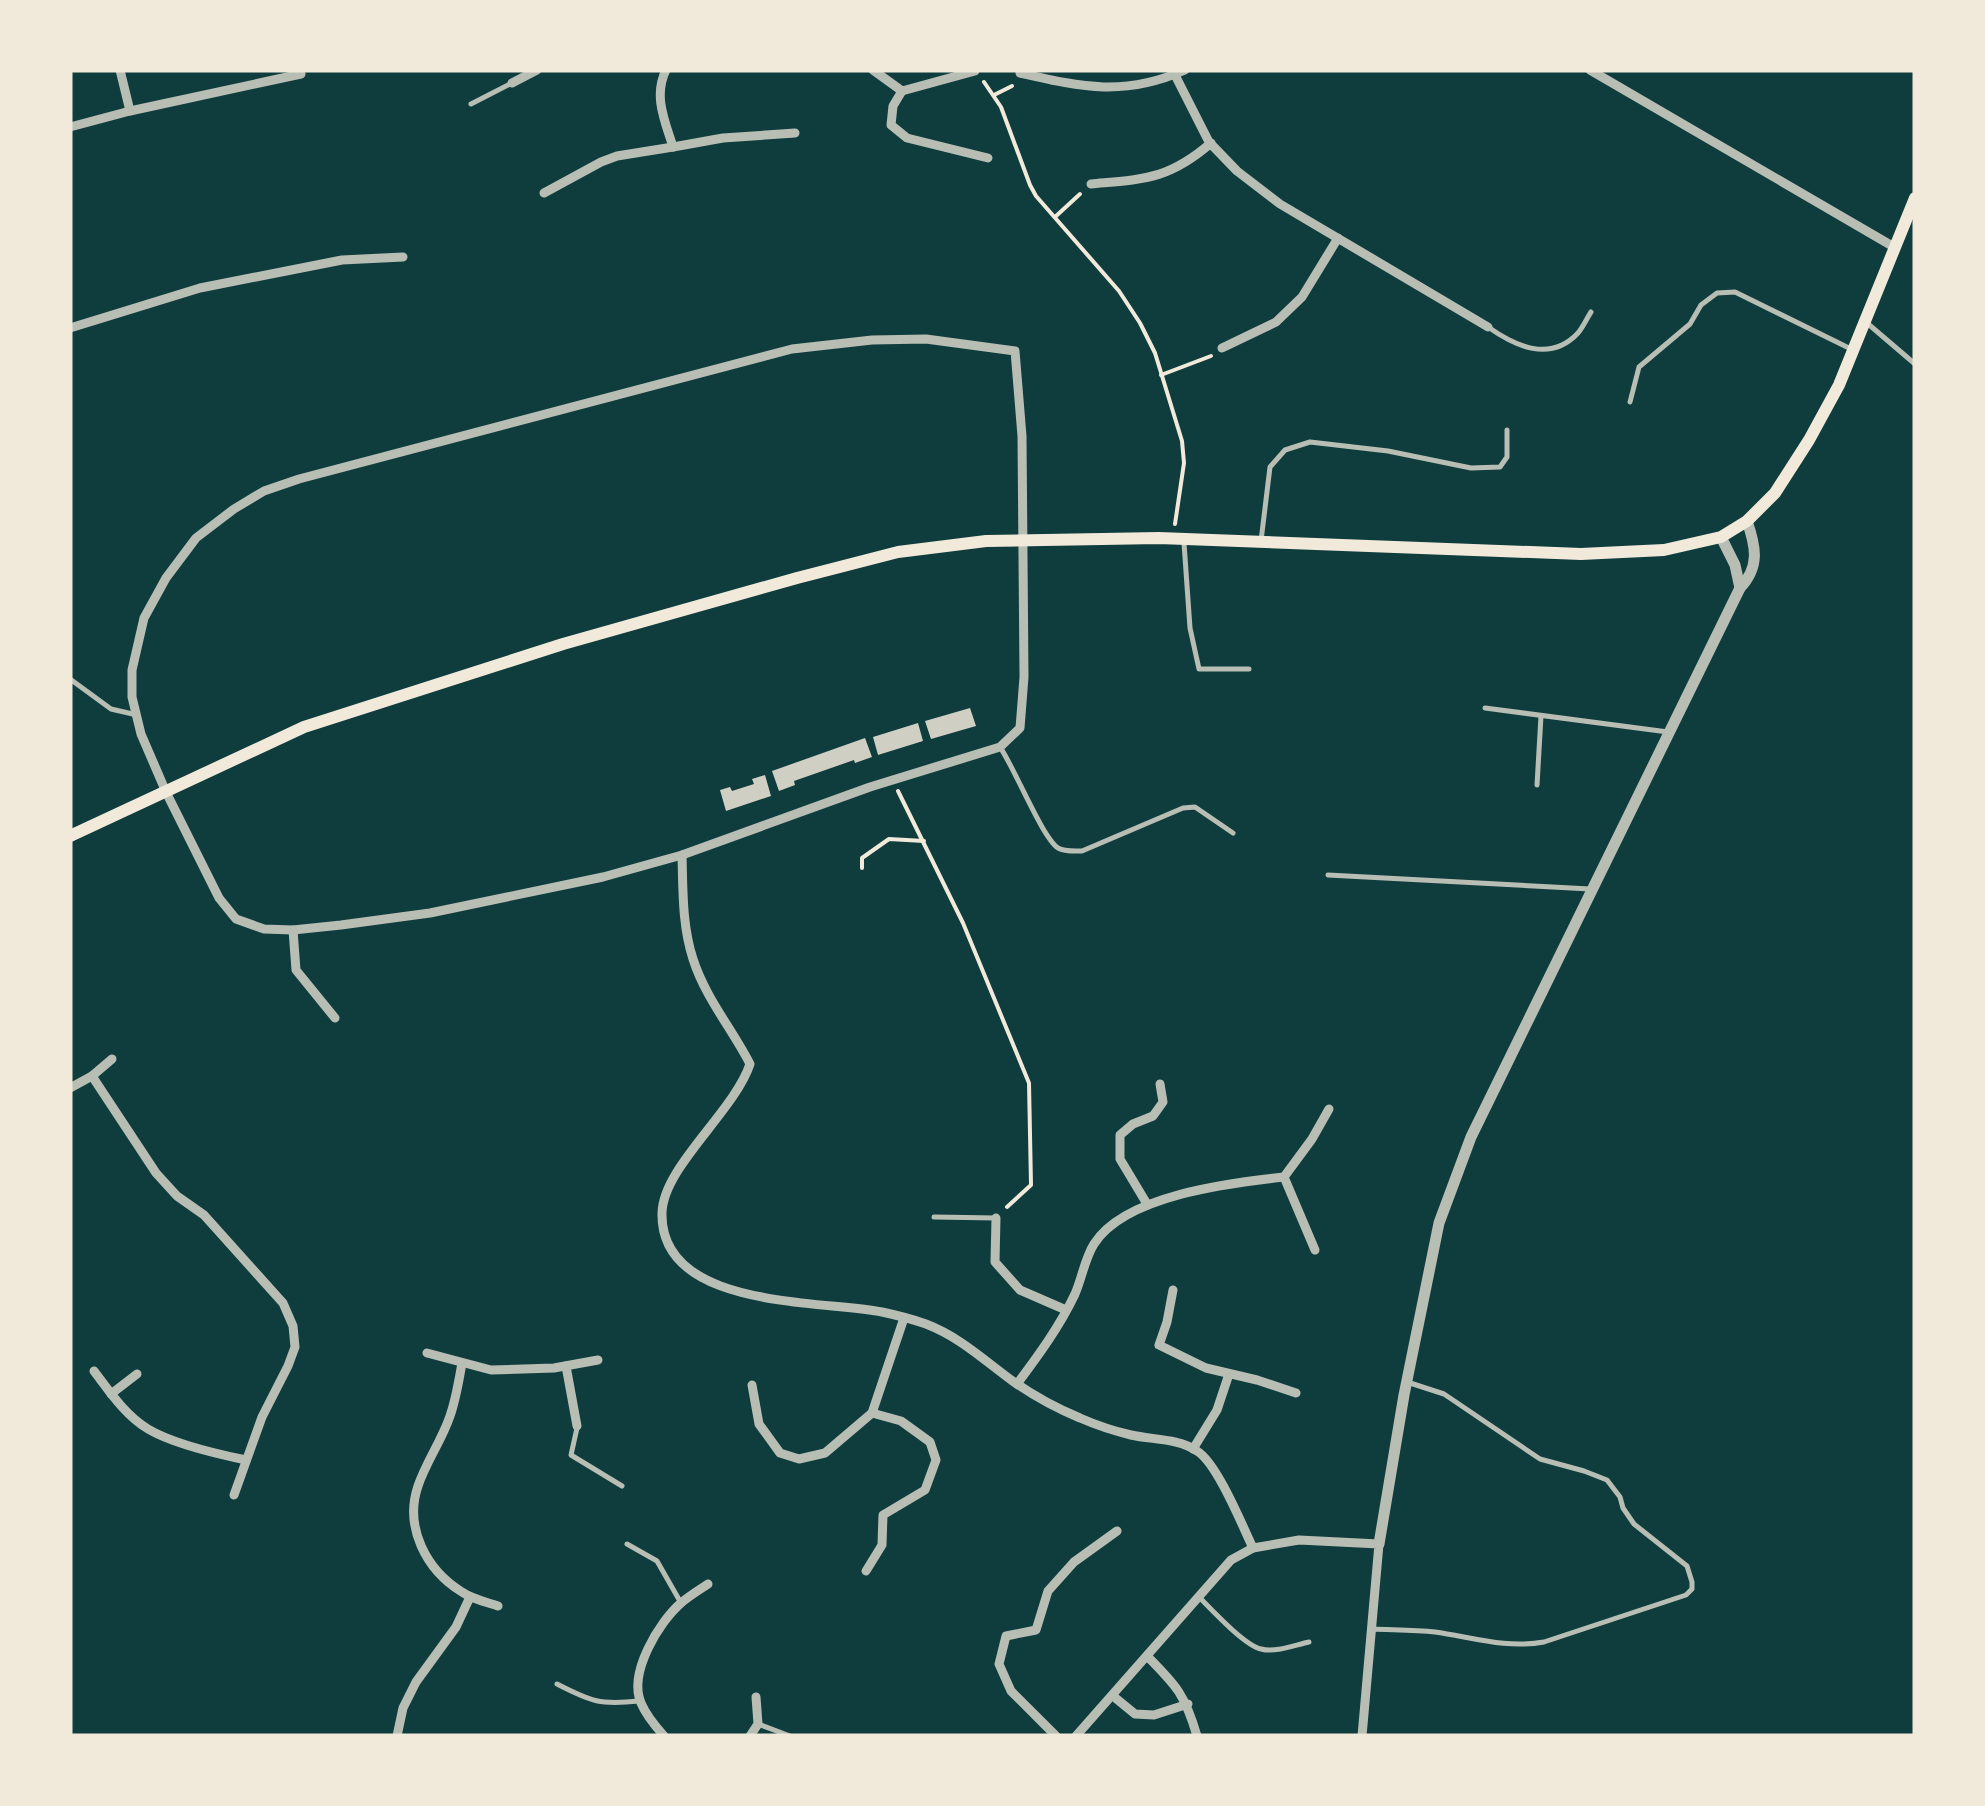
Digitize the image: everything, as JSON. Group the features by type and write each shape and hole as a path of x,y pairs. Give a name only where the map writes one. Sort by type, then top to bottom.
{"main road":[{"path":"70,836 304,727 563,644 898,552 986,541 1178,539 1581,554 1664,550 1721,537 1748,521 1775,493 1810,440 1838,385 1915,198"}],"street":[{"path":"120,70 130,111"},
{"path":"512,83 537,70"},
{"path":"666,70 660,104 674,146"},
{"path":"873,70 902,91"},
{"path":"977,70 902,91 891,125 907,138 988,158"},
{"path":"1590,70 1894,247"},
{"path":"1016,72 1079,86 1122,88 1180,72 1188,105 1211,144 1237,171 1280,204 1488,327"},
{"path":"70,127 301,74"},
{"path":"544,193 617,156 723,138 795,134"},
{"path":"1091,184 1148,179 1172,170 1211,144"},
{"path":"1222,348 1276,322 1302,298 1338,238"},
{"path":"70,328 200,288 342,260 403,257"},
{"path":"926,339 1016,351 1022,436 1022,542 1024,677 1020,728 1000,748 894,780 682,855 603,877 430,913 293,930 264,928 236,919 218,898 166,792 141,734 132,698 132,670 144,618 166,578 196,538 264,492 299,479 792,349 872,340 926,339"},
{"path":"1362,1736 1379,1544 1439,1223 1471,1137 1740,588 1756,564 1748,521"},
{"path":"1721,537 1735,565 1740,588"},
{"path":"682,855 684,914 693,960 719,1014 750,1064 744,1083 671,1184 662,1210 667,1242 675,1256 684,1266 720,1284 762,1298 882,1312 924,1323 956,1338 1018,1384 1082,1419 1200,1452 1253,1548"},
{"path":"293,930 296,970 335,1018"},
{"path":"70,1088 112,1059"},
{"path":"92,1076 156,1173 204,1216 283,1303 293,1326 295,1347 262,1416 234,1495"},
{"path":"1146,1204 1120,1159 1120,1134 1153,1116 1164,1102 1160,1084"},
{"path":"1018,1384 1066,1310 1094,1244 1115,1221 1146,1204 1238,1182 1284,1177 1329,1108"},
{"path":"1284,1177 1315,1250"},
{"path":"996,1218 995,1262 1020,1290 1066,1310"},
{"path":"1173,1290 1159,1345 1206,1368 1296,1393"},
{"path":"752,1386 759,1424 780,1454 798,1459 825,1453 872,1413 904,1318"},
{"path":"427,1353 491,1370 523,1371 598,1360"},
{"path":"462,1363 451,1414 418,1485 413,1508 416,1533 426,1558 445,1580 470,1597 498,1606"},
{"path":"566,1366 577,1426"},
{"path":"94,1371 119,1405 148,1429 203,1450 246,1460"},
{"path":"112,1394 137,1374"},
{"path":"1193,1449 1217,1410 1229,1374"},
{"path":"866,1572 882,1545 884,1515 925,1490 936,1460 930,1442 901,1421 872,1413"},
{"path":"1056,1736 1011,1691 999,1664 1006,1636 1036,1630 1048,1590 1074,1562 1118,1531"},
{"path":"1076,1736 1231,1560 1253,1548 1299,1540 1379,1544"},
{"path":"664,1736 639,1701 638,1682 646,1651 681,1603 708,1584"},
{"path":"396,1736 413,1688 456,1627 470,1597"},
{"path":"1147,1656 1188,1704 1197,1736"},
{"path":"1113,1696 1135,1714 1154,1715 1188,1704"},
{"path":"750,1736 758,1724 756,1698"}],"lane":[{"path":"471,104 512,83"},
{"path":"1630,402 1639,367 1690,324 1701,305 1717,293 1735,292 1853,350"},
{"path":"1488,327 1508,342 1536,351 1576,335 1591,312"},
{"path":"1864,321 1915,364"},
{"path":"1261,540 1270,467 1285,450 1310,442 1388,451 1470,468 1500,467 1508,457 1506,430"},
{"path":"1178,539 1199,669 1249,669"},
{"path":"70,680 111,709 136,715"},
{"path":"1485,708 1671,733"},
{"path":"1537,785 1541,716"},
{"path":"1000,748 1057,848 1082,851 1182,808 1194,807 1233,832"},
{"path":"1328,875 1592,889"},
{"path":"934,1217 996,1218"},
{"path":"1372,1628 1528,1645 1692,1590 1687,1566 1634,1524 1606,1480 1540,1459 1444,1394 1407,1382"},
{"path":"577,1426 571,1455 622,1486"},
{"path":"627,1544 657,1561 681,1603"},
{"path":"1199,1597 1240,1636 1260,1649 1309,1642"},
{"path":"557,1684 590,1701 639,1701"},
{"path":"758,1724 790,1736"}],"path":[{"path":"977,70 1001,107 1030,186 1119,291 1155,353 1182,440 1178,539"},
{"path":"994,95 1010,88 1016,72"},
{"path":"1055,217 1091,184"},
{"path":"1161,375 1218,354 1222,348"},
{"path":"894,780 963,923 1029,1083 1032,1185 996,1218"},
{"path":"862,868 862,858 888,839 924,841"}],"building":[{"path":"970,708 976,726 931,739 925,721"},
{"path":"918,723 923,741 878,755 873,737"},
{"path":"865,738 872,757 794,781 795,785 779,791 772,771"},
{"path":"765,775 771,796 726,811 720,790 730,787 732,791 754,784 752,779"}]}
